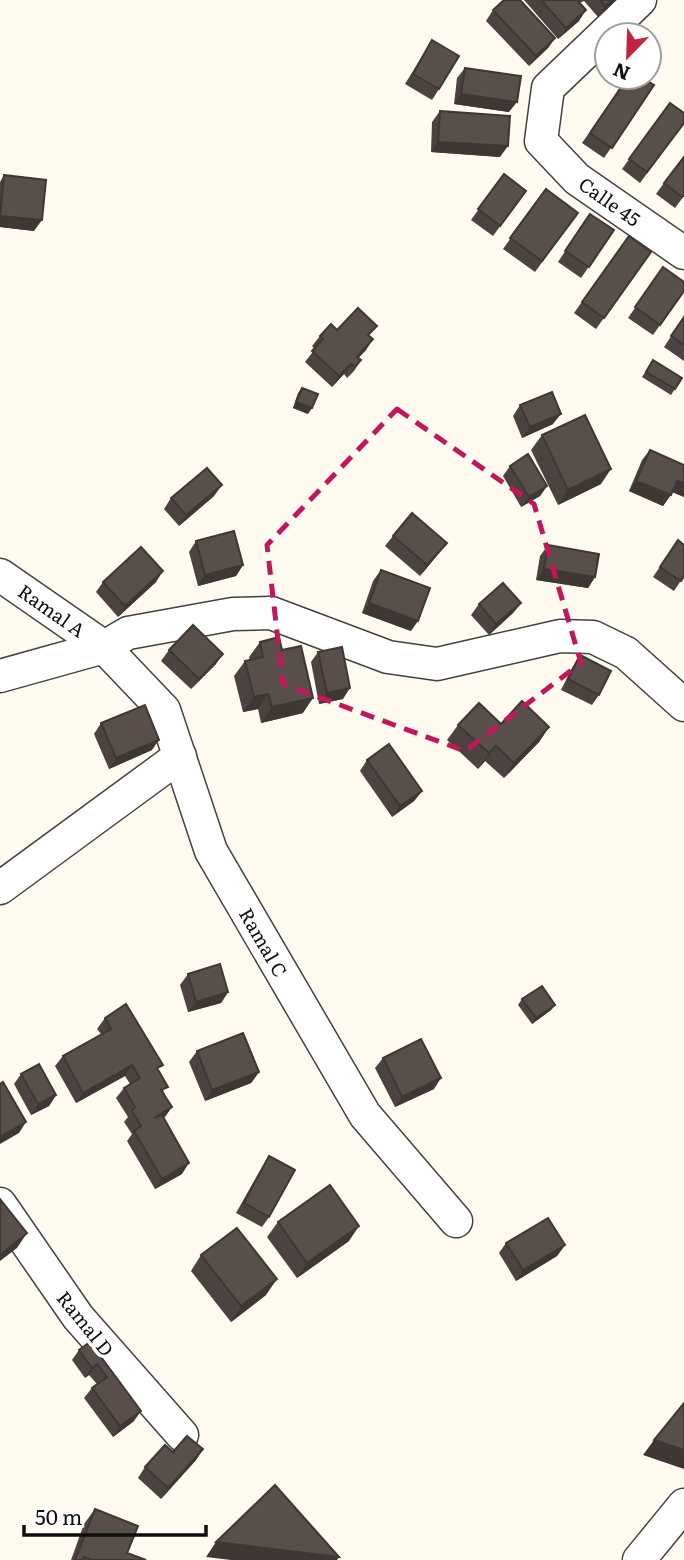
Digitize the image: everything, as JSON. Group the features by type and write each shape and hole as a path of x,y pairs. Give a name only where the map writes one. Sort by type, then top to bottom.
{"street":[{"name":"Calle 45","path":"640,0 548,88 541,141 577,179 684,253"},
{"name":"Ramal A","path":"0,575 104,647"},
{"path":"0,676 104,647 128,633 233,614 271,614 388,657 437,664 560,636 593,637 626,653 684,705"},
{"name":"Ramal C","path":"104,647 164,710 211,851 365,1115 456,1222"},
{"path":"0,888 180,757"},
{"name":"Ramal D","path":"0,1203 78,1318 182,1435"},
{"path":"639,1560 684,1505"}],"highlighted area":[{"path":"397,409 534,504 581,663 465,751 283,684 267,545"}],"building":[{"path":"504,0 520,0 555,38 536,56 493,10"},
{"path":"541,0 577,0 586,10 566,28"},
{"path":"600,0 612,0 605,6"},
{"path":"432,40 459,56 439,89 413,74"},
{"path":"465,68 521,76 517,102 461,94"},
{"path":"618,91 650,91 612,148 590,133"},
{"path":"670,103 684,113 684,123 647,172 629,159"},
{"path":"440,111 510,116 508,146 438,142"},
{"path":"684,157 684,195 682,197 664,183"},
{"path":"504,174 526,191 500,226 478,209"},
{"path":"4,175 46,180 42,220 0,216"},
{"path":"546,189 578,213 542,261 510,238"},
{"path":"590,214 614,230 589,267 565,251"},
{"path":"629,236 651,252 604,318 582,302"},
{"path":"663,267 684,282 684,291 660,325 635,307"},
{"path":"358,308 377,326 368,335 373,339 357,357 361,360 355,367 351,364 339,376 312,351 331,324 337,330"},
{"path":"684,317 684,345 671,336"},
{"path":"653,360 682,378 675,389 646,372"},
{"path":"302,388 318,394 312,408 296,402"},
{"path":"552,392 561,414 530,427 520,405"},
{"path":"585,415 611,469 568,490 542,435"},
{"path":"650,450 684,465 684,483 677,481 671,495 636,481"},
{"path":"528,454 547,486 529,497 510,466"},
{"path":"207,468 222,485 186,515 171,498"},
{"path":"412,513 447,543 427,565 393,536"},
{"path":"234,531 243,565 205,575 196,541"},
{"path":"678,540 684,545 684,576 681,581 660,567"},
{"path":"548,545 599,554 595,577 544,569"},
{"path":"141,547 163,571 125,606 103,582"},
{"path":"381,570 430,588 418,621 369,603"},
{"path":"503,583 521,603 496,624 479,604"},
{"path":"193,625 223,654 199,679 169,650"},
{"path":"279,637 282,650 301,646 313,698 272,707 268,694 254,697 245,661 263,657 260,642"},
{"path":"342,647 350,688 327,693 318,652"},
{"path":"580,655 611,671 599,695 568,679"},
{"path":"522,701 549,727 514,763 496,746 489,753 458,725 479,703 501,724"},
{"path":"145,705 159,740 116,758 101,723"},
{"path":"389,744 422,791 400,806 367,760"},
{"path":"220,964 228,992 196,1002 188,974"},
{"path":"542,986 555,1005 536,1018 522,999"},
{"path":"126,1004 163,1065 157,1068 168,1087 161,1090 172,1107 154,1118 162,1115 189,1163 162,1179 134,1131 141,1126 132,1111 135,1107 124,1088 140,1078 132,1065 83,1093 63,1056 111,1029 105,1018"},
{"path":"243,1033 259,1072 212,1090 197,1051"},
{"path":"421,1039 441,1078 402,1097 383,1058"},
{"path":"39,1064 56,1095 38,1104 21,1074"},
{"path":"3,1082 26,1122 0,1137 0,1084"},
{"path":"269,1156 295,1170 269,1217 244,1203"},
{"path":"330,1185 359,1226 307,1263 278,1222"},
{"path":"0,1199 27,1233 0,1255"},
{"path":"548,1218 565,1245 523,1270 506,1243"},
{"path":"237,1228 277,1279 241,1306 201,1255"},
{"path":"90,1342 141,1411 120,1426 92,1388 107,1377 97,1364 92,1368 79,1350"},
{"path":"684,1403 684,1450 654,1440"},
{"path":"187,1436 203,1449 168,1488 145,1467 165,1445 173,1452"},
{"path":"275,1485 339,1557 216,1542"},
{"path":"95,1509 138,1526 127,1553 146,1560 92,1560 84,1557 83,1560 75,1560"}]}
